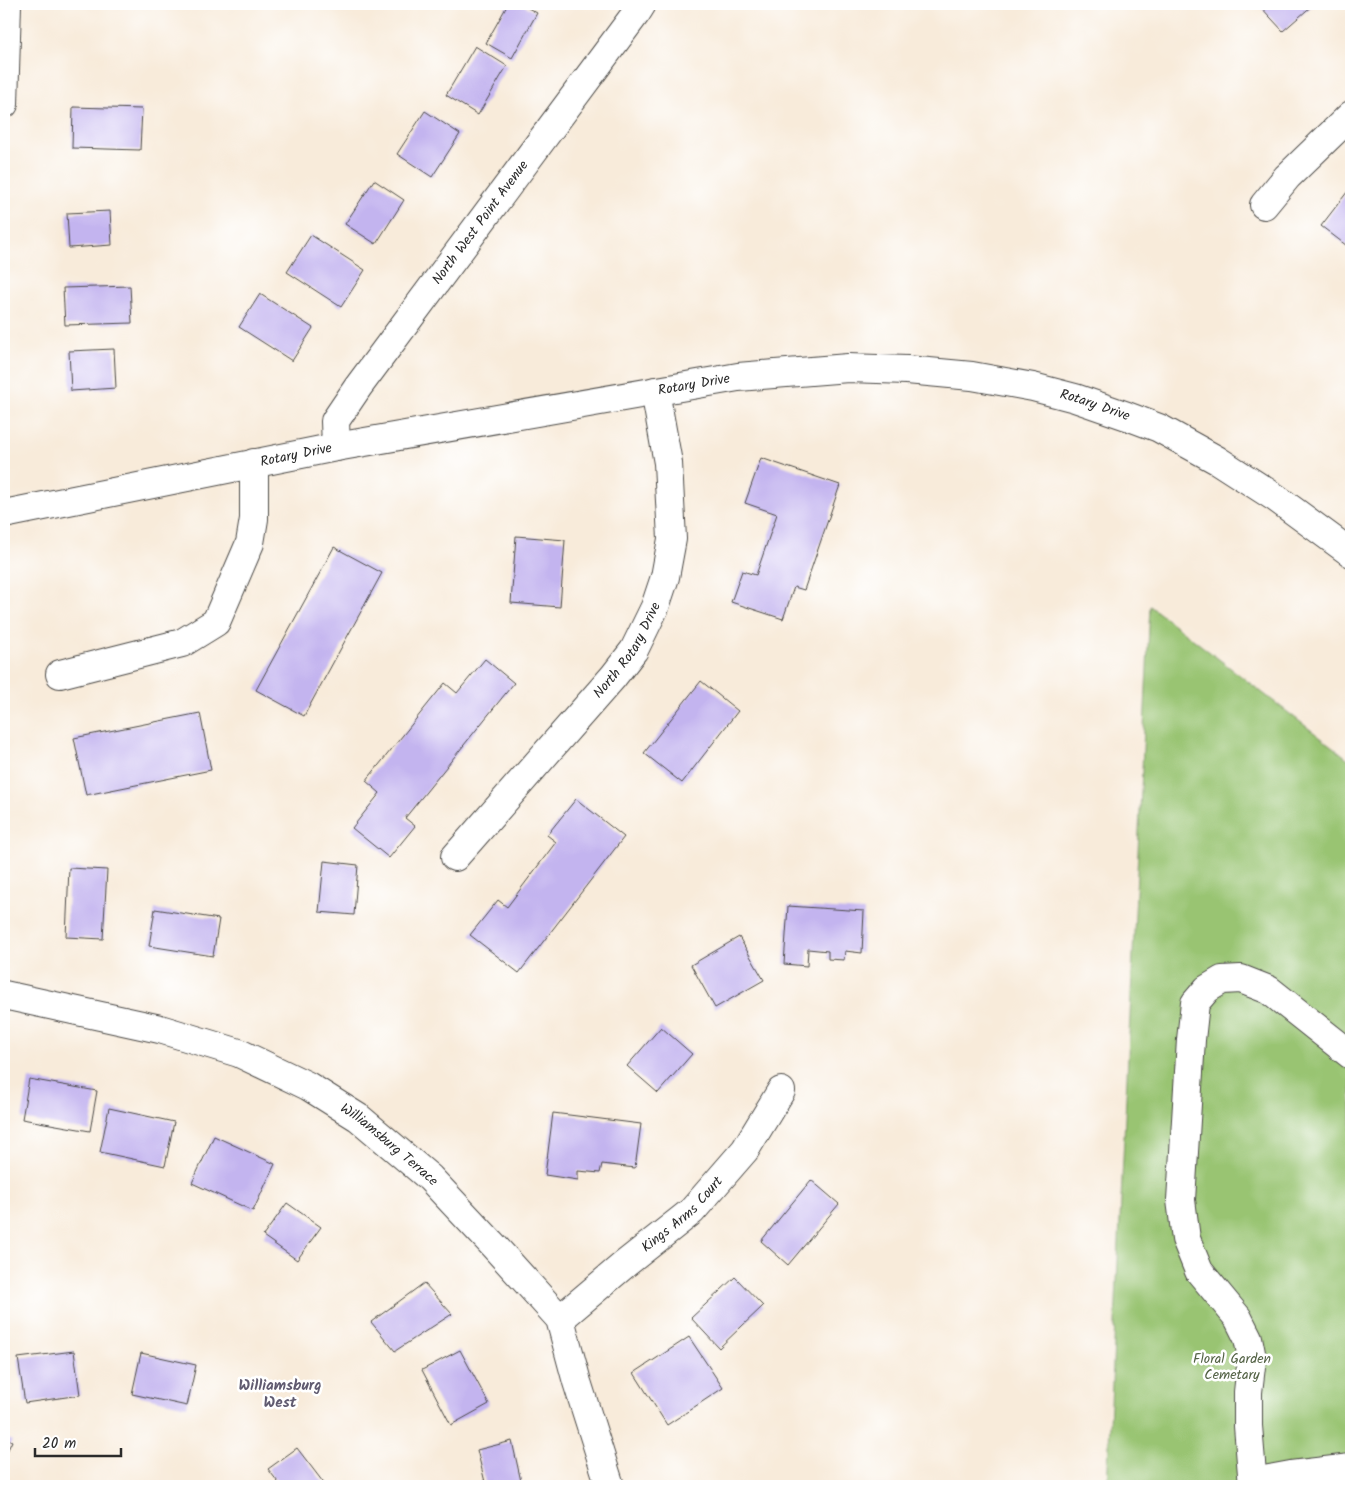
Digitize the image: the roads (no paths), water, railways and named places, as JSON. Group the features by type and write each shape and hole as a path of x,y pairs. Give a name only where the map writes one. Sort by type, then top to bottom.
{"street":[{"path":"4,104 7,4"},
{"name":"North West Point Avenue","path":"336,447 335,421 358,387 642,4"},
{"path":"1264,205 1287,177 1351,116"},
{"name":"Rotary Drive","path":"4,514 336,447 656,391 738,377 848,368 906,370 972,376 1033,387 1075,398 1128,416 1159,428 1226,465 1276,498 1351,554"},
{"name":"North Rotary Drive","path":"455,857 618,670 634,650 655,607 665,577 672,539 668,463 656,391"},
{"path":"60,674 182,643 216,622 250,543 254,518 254,463"},
{"path":"1351,1055 1270,990 1241,978 1222,980 1207,989 1195,1004 1191,1040 1182,1200 1186,1239 1199,1271 1238,1318 1248,1338 1252,1358 1248,1392 1248,1426 1253,1484 1292,1475 1351,1468"},
{"name":"Williamsburg Terrace","path":"4,996 160,1030 239,1053 308,1086 360,1118 430,1178 560,1319 577,1382 610,1486"},
{"name":"Kings Arms Court","path":"560,1319 625,1264 692,1212 745,1150 781,1090"}],"district":[{"name":"Williamsburg West","path":"280,1394"}],"park label":[{"name":"Floral Garden Cemetary","path":"1232,1368"}]}
